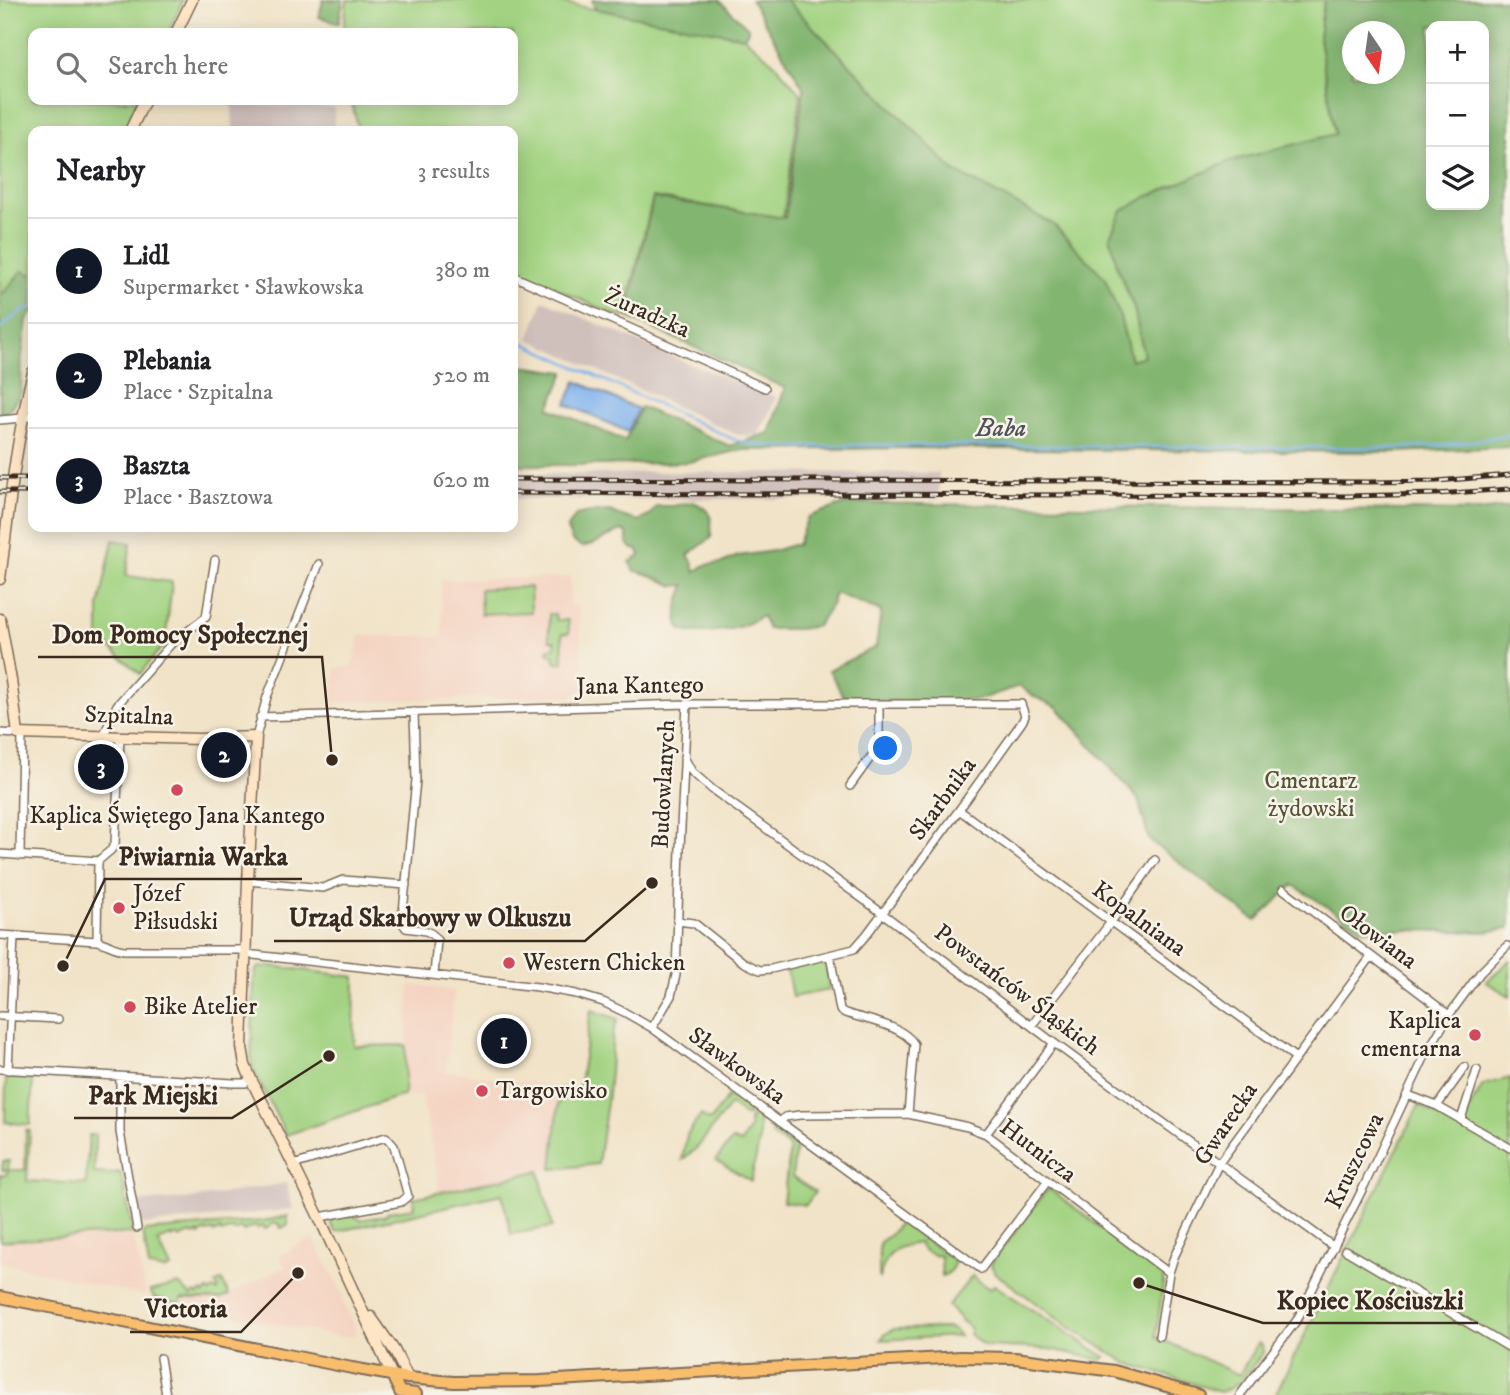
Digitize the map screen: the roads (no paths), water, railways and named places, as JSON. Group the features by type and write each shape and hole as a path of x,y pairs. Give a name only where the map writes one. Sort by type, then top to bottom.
{"main road":[{"path":"0,1297 348,1368 454,1382 540,1381 940,1358 1015,1358 1115,1371 1198,1395"},
{"path":"392,1375 400,1393 416,1394"},
{"path":"408,1378 416,1394"}],"street":[{"path":"178,28 192,0"},
{"path":"132,126 143,105"},
{"name":"Żuradzka","path":"518,278 765,388"},
{"path":"0,579 4,512 28,393"},
{"path":"0,420 28,416"},
{"path":"103,737 117,705 171,645 206,617 215,560"},
{"path":"319,564 274,677 256,737 242,1047 251,1079 392,1375"},
{"path":"0,620 20,734 20,856"},
{"name":"Jana Kantego","path":"260,717 687,704 1021,704"},
{"name":"Budowlanych","path":"652,1028 675,985 687,704"},
{"path":"850,786 876,747 880,726 879,704"},
{"name":"Skarbnika","path":"677,921 694,923 743,962 760,970 854,949 1022,722 1025,716 1021,704"},
{"path":"414,712 416,780 402,922 406,928 435,936 437,940 434,975"},
{"name":"Szpitalna","path":"0,733 120,738 256,737"},
{"path":"0,854 98,861 111,850 115,844 120,738"},
{"name":"Powstańców Śląskich","path":"684,757 692,772 700,779 1054,1043 1334,1247"},
{"name":"Kopalniana","path":"959,810 1296,1058"},
{"path":"1032,1026 1155,860"},
{"path":"97,941 98,861"},
{"path":"248,881 323,888 343,880 406,885"},
{"name":"Ołowiana","path":"1283,889 1449,1015"},
{"name":"Sławkowska","path":"0,935 97,941 124,950 246,952 538,987 603,1002 652,1028 981,1269 1047,1182"},
{"path":"14,936 11,1017 4,1070 233,1083 245,1083 251,1079"},
{"name":"Kruszcowa","path":"1240,1395 1297,1320 1426,1054 1449,1015 1480,974 1507,946"},
{"path":"830,954 841,1010 900,1030 914,1044 908,1114"},
{"name":"Gwarecka","path":"1159,1336 1174,1257 1219,1163 1371,957"},
{"path":"0,1016 58,1019"},
{"path":"986,1134 1054,1043"},
{"path":"1437,1106 1465,1068"},
{"path":"1461,1119 1477,1070"},
{"path":"120,1077 120,1132 137,1228"},
{"path":"1408,1095 1437,1106 1510,1148"},
{"name":"Hutnicza","path":"780,1122 785,1117 800,1115 908,1114 968,1127 986,1134 1169,1273"},
{"path":"293,1165 386,1137 394,1146 408,1196 401,1202 320,1219"},
{"path":"1345,1250 1510,1348"},
{"path":"358,1300 394,1350 408,1378"},
{"path":"160,1358 166,1395"}],"water":[{"path":"576,381 638,409 628,432 566,404"}],"waterway":[{"name":"Baba","path":"0,329 28,309"},
{"name":"Baba","path":"518,340 735,440 764,446 1399,448 1445,445 1510,435"}],"railway":[{"path":"518,479 1369,482 1437,481 1510,475"},
{"path":"0,478 28,478"},
{"path":"518,493 1346,496 1510,489"},
{"path":"0,492 28,492"}],"place":[{"name":"Plebania","path":"224,755"},
{"name":"Dom Pomocy Społecznej","path":"332,760"},
{"name":"Baszta","path":"101,767"},
{"name":"Kaplica Świętego Jana Kantego","path":"177,790"},
{"name":"Urząd Skarbowy w Olkuszu","path":"652,883"},
{"name":"Józef Piłsudski","path":"119,908"},
{"name":"Western Chicken","path":"509,963"},
{"name":"Piwiarnia Warka","path":"63,966"},
{"name":"Bike Atelier","path":"130,1007"},
{"name":"Kaplica cmentarna","path":"1475,1035"},
{"name":"Lidl","path":"504,1041"},
{"name":"Park Miejski","path":"329,1056"},
{"name":"Targowisko","path":"482,1091"},
{"name":"Victoria","path":"298,1273"},
{"name":"Kopiec Kościuszki","path":"1139,1283"}],"park label":[{"name":"Cmentarz żydowski","path":"1311,795"}]}
